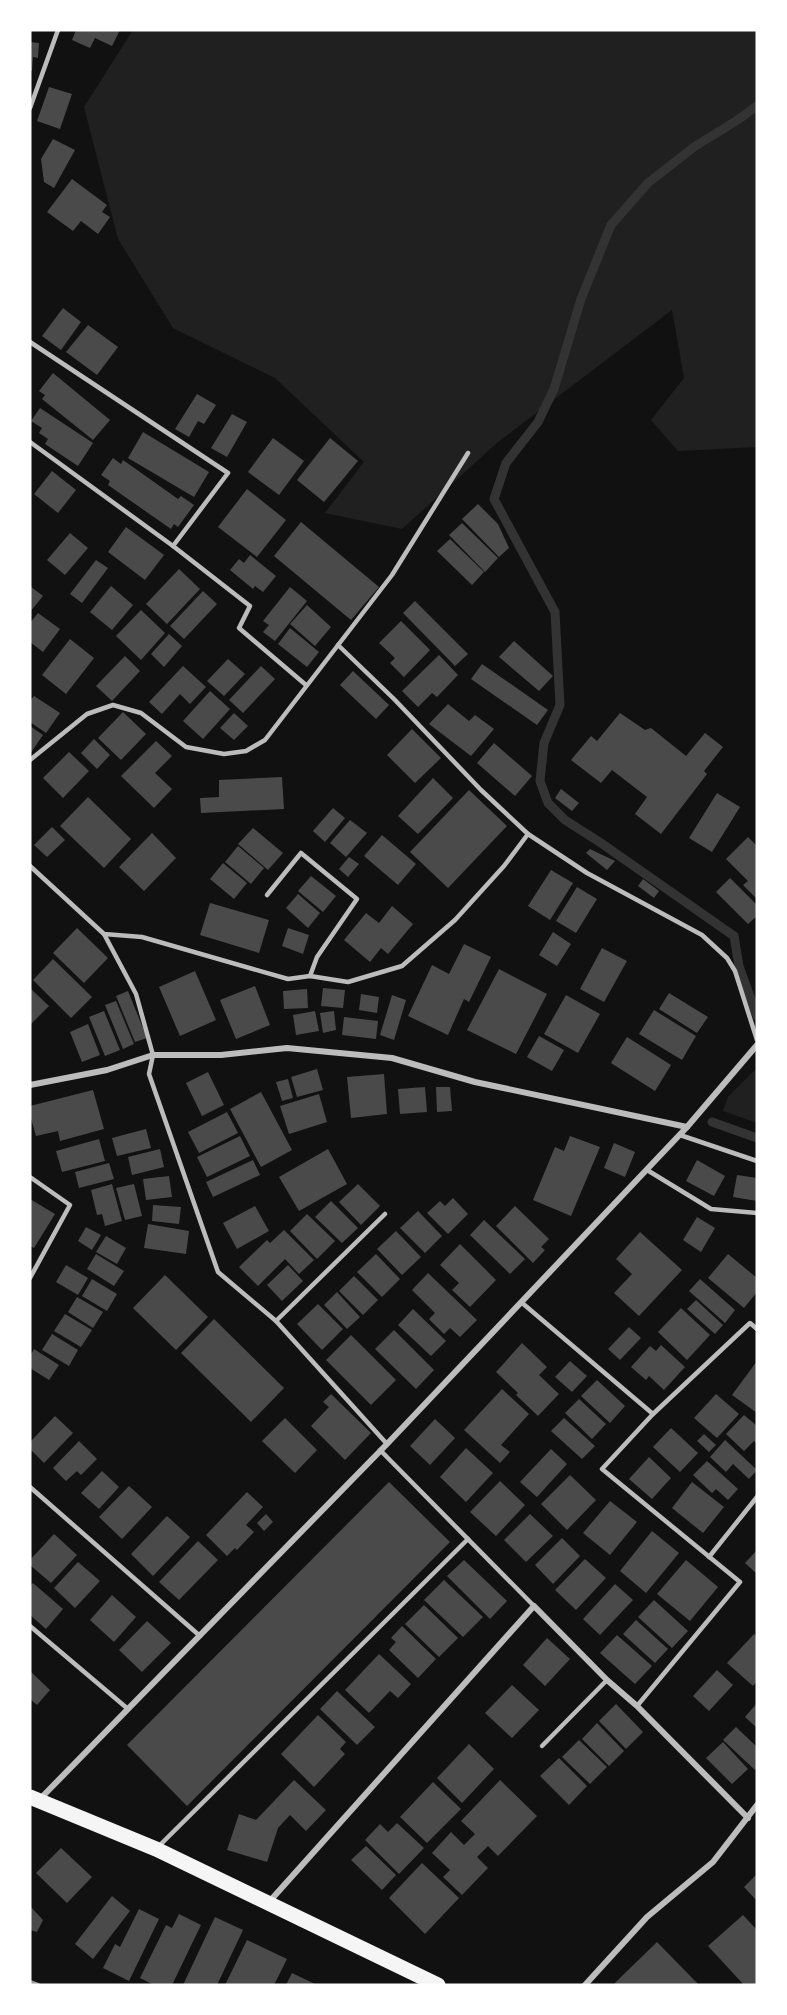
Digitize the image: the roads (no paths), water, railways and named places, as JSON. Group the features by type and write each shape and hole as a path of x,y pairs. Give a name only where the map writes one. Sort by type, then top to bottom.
{"main road":[{"path":"35,1799 156,1849 438,1985"}],"street":[{"path":"35,1799 128,1709 387,1444 680,1135 757,1045"},
{"path":"30,1085 106,1070 153,1055 221,1055 287,1048 392,1058 475,1082 687,1127"},
{"path":"268,1904 534,1606 748,1818"},
{"path":"585,1985 647,1917 713,1862 757,1805"}],"lane":[{"path":"30,108 58,30"},
{"path":"30,342 228,473 173,546"},
{"path":"30,442 173,546 250,606 239,628 306,685"},
{"path":"30,760 87,714 113,705 141,712 186,747 224,754 246,751 265,740 392,575 468,453"},
{"path":"338,645 394,699 481,790 528,834 587,873 702,935 727,958 735,971 757,1040"},
{"path":"104,934 142,937 288,979 310,976 348,982 402,966 455,920 504,866 528,834"},
{"path":"267,896 301,853 357,899 317,957 310,976"},
{"path":"30,866 104,934 136,994 153,1055 148,1074 218,1272 276,1321 387,1444"},
{"path":"680,1135 757,1161"},
{"path":"647,1170 711,1209 757,1213"},
{"path":"30,1177 70,1205 30,1278"},
{"path":"276,1321 385,1214"},
{"path":"521,1302 653,1414"},
{"path":"637,1706 740,1582 602,1469 653,1414 750,1323 757,1329"},
{"path":"380,1450 534,1606"},
{"path":"30,1487 200,1636"},
{"path":"709,1557 757,1497"},
{"path":"156,1849 468,1539"},
{"path":"30,1626 128,1709"},
{"path":"542,1746 607,1680"}],"waterway":[{"path":"757,106 694,147 648,183 611,225 581,299 554,389 538,422 506,463 494,499 555,612 560,705 544,743 540,781 548,803 565,820 734,936 739,966 757,1016"},
{"path":"712,1122 757,1138"}],"railway":[{"path":"30,1982 38,1985"}]}
